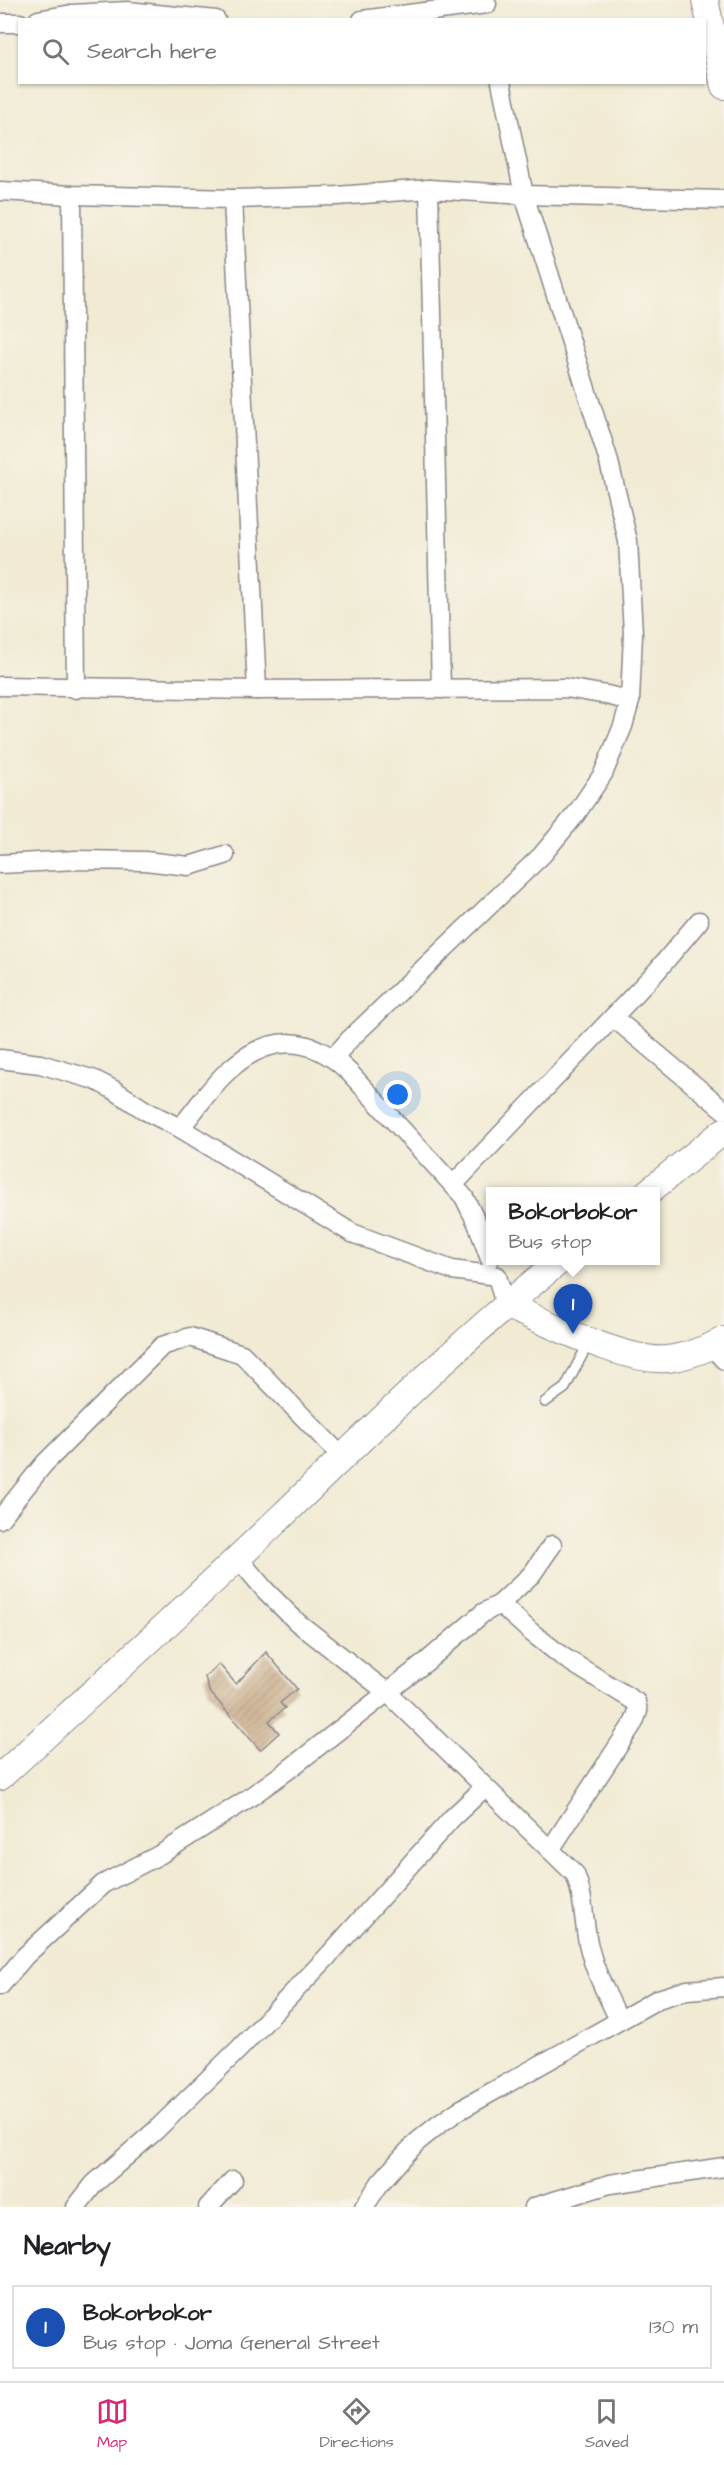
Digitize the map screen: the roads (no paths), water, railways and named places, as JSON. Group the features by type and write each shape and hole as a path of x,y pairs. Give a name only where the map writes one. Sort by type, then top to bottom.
{"street":[{"path":"705,0 724,86"},
{"path":"383,18 488,8"},
{"path":"49,18 72,14 127,11 196,18"},
{"path":"0,23 18,23"},
{"path":"334,1057 542,855 576,814 603,774 623,726 630,701 633,634 628,542 608,458 524,195 501,84"},
{"path":"429,189 441,689"},
{"path":"0,191 233,199 337,196 429,189 524,195 724,200"},
{"path":"72,195 76,689"},
{"path":"233,199 257,690"},
{"path":"0,686 76,689 257,690 566,688 630,701"},
{"path":"0,864 76,860 145,861 189,866 225,855"},
{"path":"453,1185 656,972 699,921"},
{"path":"613,1017 724,1110"},
{"path":"180,1128 227,1072 253,1052 277,1044 298,1044 318,1048 334,1057 453,1185 470,1207 486,1247"},
{"path":"0,1059 40,1064 95,1080 114,1089 146,1111 180,1128 352,1233 452,1270 493,1265 505,1305"},
{"path":"653,1187 724,1131"},
{"path":"0,1778 238,1558 505,1305 555,1265"},
{"path":"505,1305 590,1340 637,1356 667,1359 720,1349"},
{"path":"0,1519 44,1464 162,1346 190,1337 242,1354 342,1457"},
{"path":"0,1986 25,1956 103,1884 161,1854 246,1800 387,1693 483,1613 500,1604 532,1574 552,1545"},
{"path":"238,1558 265,1590 297,1622 387,1693 575,1874 581,1888 585,1929 594,1965 619,2020"},
{"path":"500,1604 546,1644 636,1702 638,1711 634,1722 550,1850"},
{"path":"76,2207 94,2184 155,2131 247,2040 337,1947 452,1818 484,1788"},
{"path":"364,2207 400,2159 417,2142 458,2111 658,1999 700,1988 724,1987"},
{"path":"534,2207 610,2184 724,2167"},
{"path":"208,2207 233,2180"}],"lane":[{"path":"545,1402 565,1388 590,1340"}],"place":[{"name":"Bokorbokor","path":"573,1334"}]}
